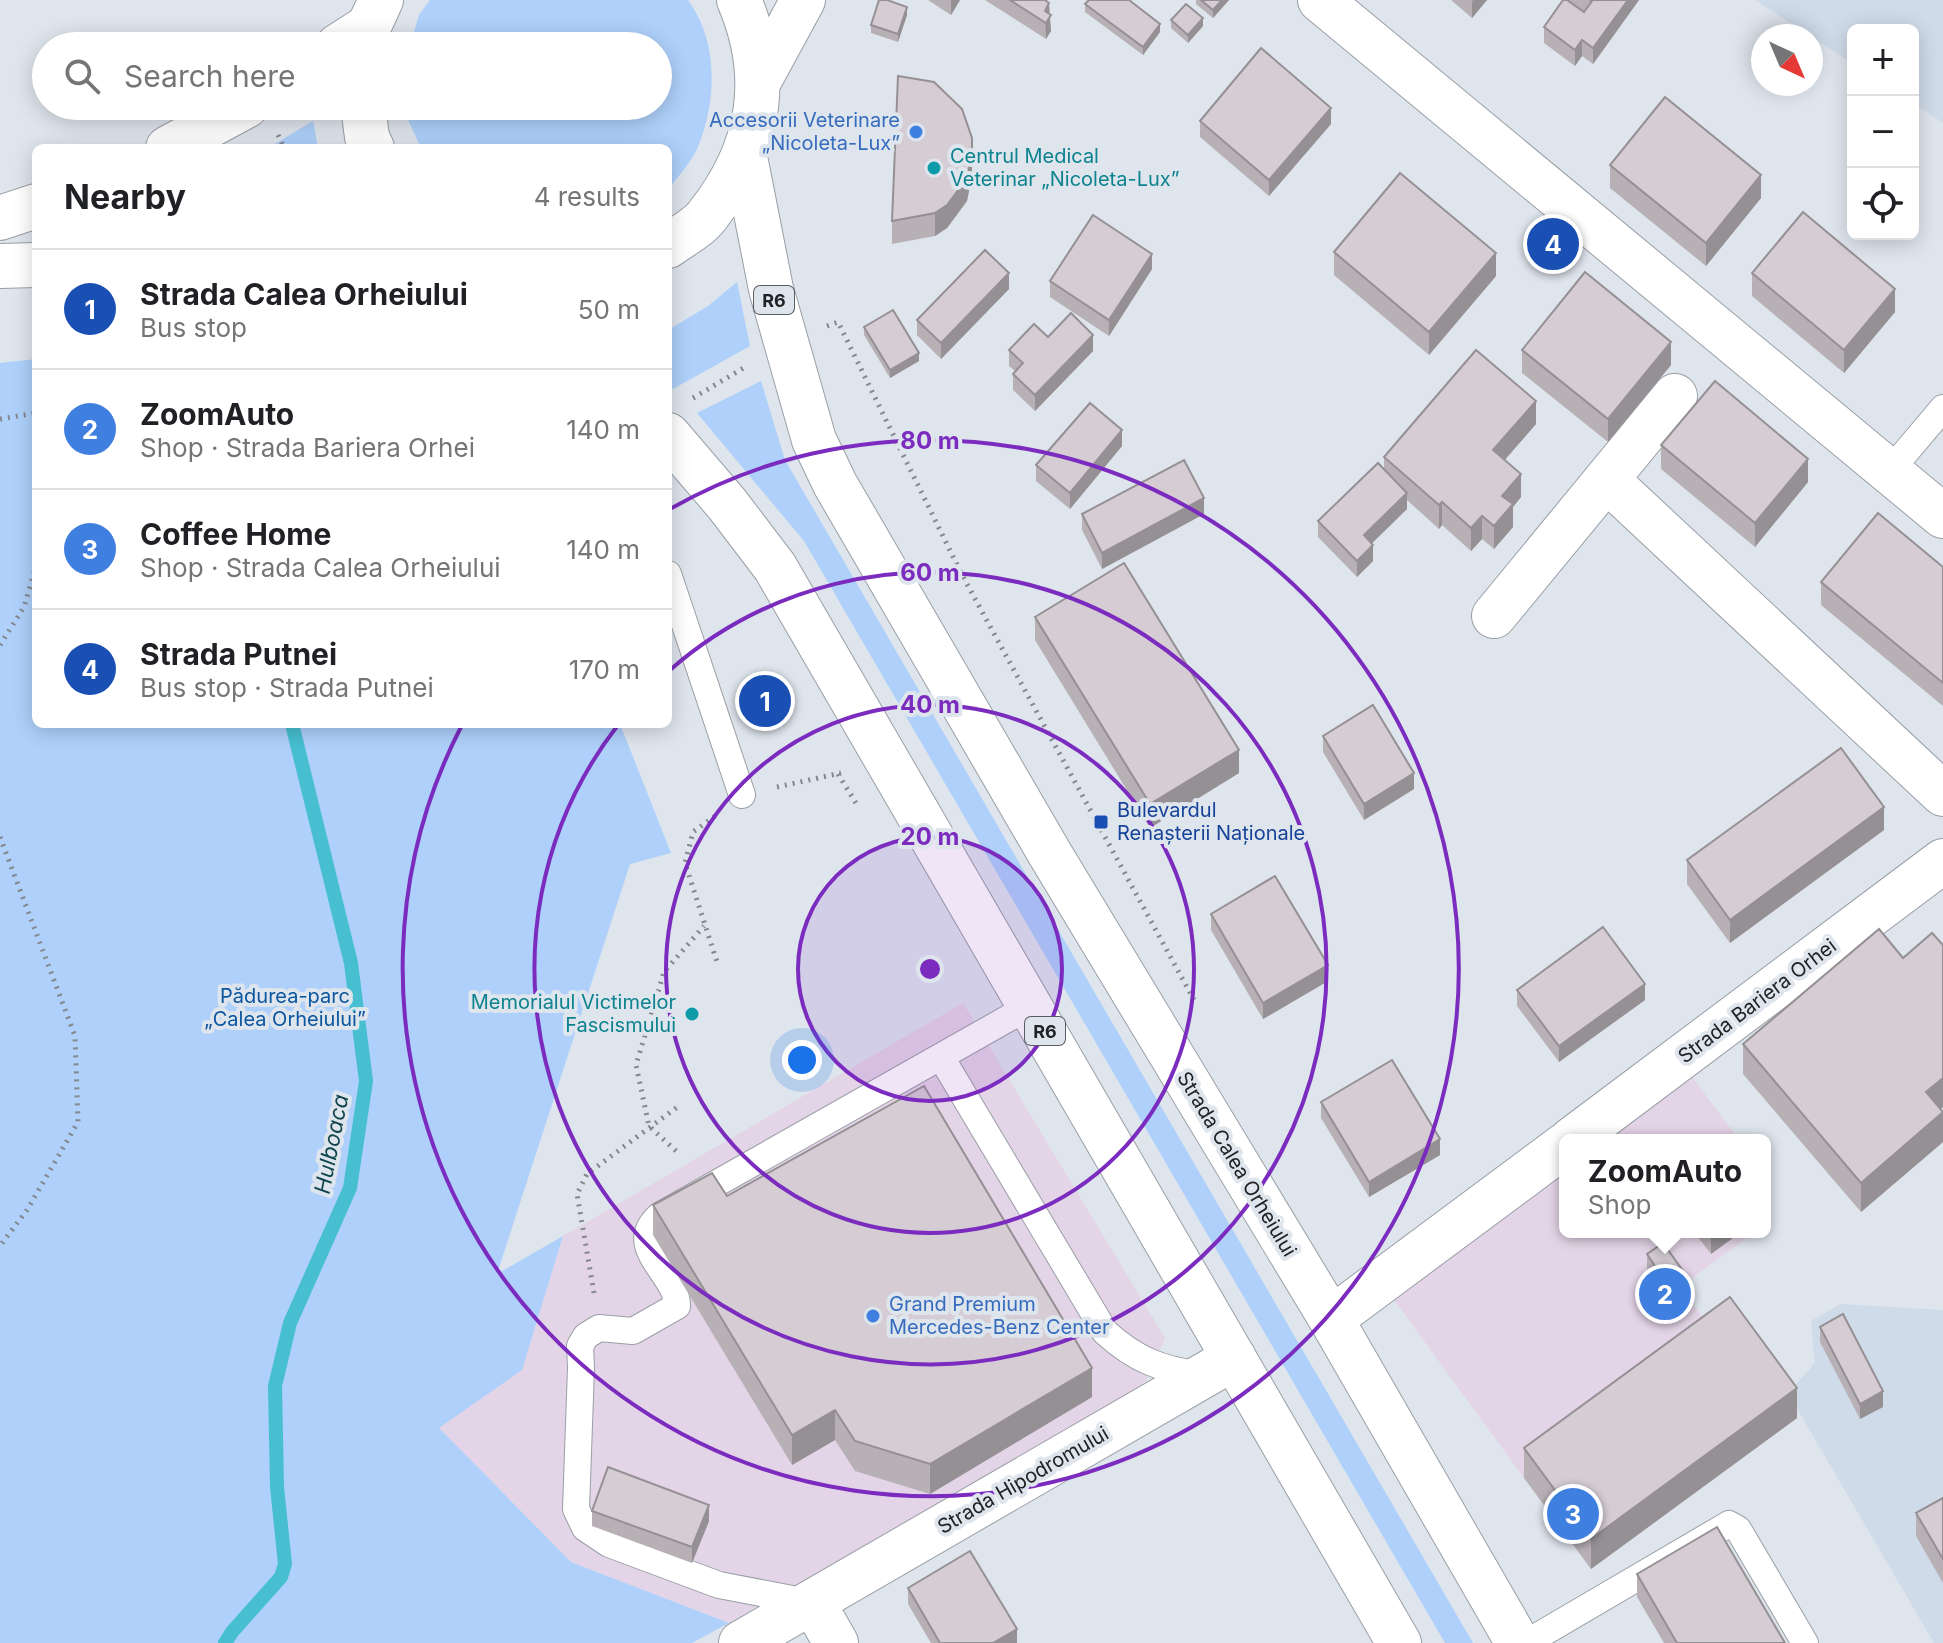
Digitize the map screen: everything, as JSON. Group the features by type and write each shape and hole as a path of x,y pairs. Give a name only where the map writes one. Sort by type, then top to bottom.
{"main road":[{"name":"R6","path":"672,243 706,218 745,157 759,81 751,29 739,0"},
{"path":"759,81 803,0"},
{"path":"1320,0 1943,516"},
{"path":"175,144 220,120"},
{"path":"365,120 370,144"},
{"name":"Strada Calea Orheiului","path":"745,157 771,289 814,440 835,484 1050,854 1331,1319 1518,1643"},
{"path":"0,218 32,207"},
{"path":"0,266 32,265"},
{"path":"1494,616 1675,396"},
{"name":"R6","path":"672,440 775,567 1030,1006 1218,1366 1399,1643"},
{"path":"1607,480 1943,794"},
{"name":"Strada Bariera Orhei","path":"1579,1134 1937,875"},
{"path":"1331,1319 1559,1149"},
{"name":"Strada Hipodromului","path":"741,1643 1218,1366"},
{"path":"813,1603 836,1643"}],"lane":[{"path":"1889,472 1943,408"},
{"path":"672,586 742,795"},
{"path":"813,1603 719,1585 609,1544 585,1528 576,1509 580,1346 586,1336 599,1328 633,1331 677,1306 677,1297 650,1253 648,1226 659,1216 1030,1006"},
{"path":"941,1057 1105,1332 1134,1355 1165,1370 1218,1366"},
{"path":"1526,1643 1729,1524 1738,1529 1805,1643"}],"path":[{"path":"0,419 32,414"},
{"path":"0,645 24,607 32,580"},
{"path":"718,965 685,863 693,832 742,795 838,774 885,756"},
{"path":"0,837 75,1036 78,1122 27,1210 0,1246"},
{"path":"676,1151 649,1126 636,1065 664,972 704,925"},
{"path":"599,1328 577,1194 587,1174 680,1105"}],"shaded area":[{"path":"1755,0 1943,0 1943,123 1919,107 1919,24 1847,24 1847,60 1823,44 1823,24 1792,24"},
{"path":"963,1003 1165,1338 1142,1390 729,1623 571,1562 439,1428 522,1370 563,1236"},
{"path":"1689,1073 1735,1134 1606,1134"},
{"path":"1559,1168 1559,1238 1747,1238 1680,1287 1717,1336 1524,1478 1389,1293"},
{"path":"1840,1304 1943,1310 1943,1643 1934,1643 1788,1393 1815,1363 1811,1321"}],"green space":[{"path":"430,0 688,0 705,35 712,73 704,131 694,154 672,185 672,144 419,144 408,120 672,120 672,32 414,32 419,15"},
{"path":"313,121 317,144 275,144"},
{"path":"737,282 750,346 673,389 672,328 708,306"},
{"name":"Pădurea-parc „Calea Orheiului”","path":"32,359 32,728 622,728 671,853 630,864 497,1274 563,1236 522,1370 439,1428 571,1562 729,1623 692,1643 0,1643 0,363"},
{"path":"761,381 785,460 1473,1643 1445,1643 804,541 697,413"}],"building":[{"path":"879,0 907,7 898,34 871,25"},
{"path":"1010,0 1045,0 1049,3 1045,11 1051,15 1046,23"},
{"path":"1089,0 1129,0 1160,24 1143,47 1085,4"},
{"path":"1201,0 1222,0 1213,10"},
{"path":"1563,0 1584,12 1590,0 1628,0 1593,48 1582,40 1575,50 1544,27"},
{"path":"1186,4 1203,18 1188,35 1171,20"},
{"path":"1261,48 1331,108 1269,180 1200,121"},
{"name":"Centrul Medical Veterinar „Nicoleta-Lux”","path":"898,76 934,82 962,109 972,138 972,152 967,178 947,205 935,213 892,221"},
{"path":"1665,97 1761,175 1706,243 1610,165"},
{"path":"1400,173 1496,253 1429,332 1334,252"},
{"path":"1803,212 1895,289 1844,350 1752,273"},
{"path":"1093,215 1152,254 1109,320 1050,281"},
{"path":"985,250 1009,273 941,343 917,320"},
{"path":"1585,272 1671,342 1608,419 1522,350"},
{"path":"893,310 919,353 890,370 864,327"},
{"path":"1071,313 1093,335 1035,395 1013,374 1023,363 1009,350 1034,324 1048,337"},
{"path":"1476,350 1536,401 1493,450 1521,474 1502,496 1513,504 1494,526 1482,516 1471,528 1442,502 1439,505 1384,457"},
{"path":"1715,381 1808,459 1755,523 1661,445"},
{"path":"1090,403 1122,430 1070,493 1036,465"},
{"path":"1184,460 1204,498 1102,553 1082,514"},
{"path":"1378,463 1407,493 1364,535 1373,545 1357,561 1318,521"},
{"path":"1878,513 1943,567 1943,683 1821,582"},
{"path":"1124,563 1239,750 1150,804 1035,617"},
{"path":"1373,705 1414,773 1364,804 1323,736"},
{"path":"1841,748 1884,807 1730,920 1687,860"},
{"path":"1275,876 1328,965 1263,1003 1211,914"},
{"path":"1603,927 1645,984 1559,1046 1517,990"},
{"path":"1879,929 1903,958 1932,933 1943,945 1943,1078 1926,1092 1943,1112 1861,1183 1743,1044"},
{"path":"1392,1060 1440,1139 1369,1182 1321,1102"},
{"name":"Grand Premium Mercedes-Benz Center","path":"924,1086 1092,1368 930,1464 855,1441 835,1410 792,1435 653,1205 712,1173 727,1196"},
{"path":"1663,1243 1686,1275 1669,1287 1647,1254"},
{"path":"1730,1297 1797,1388 1591,1539 1524,1448"},
{"path":"1843,1314 1883,1391 1860,1404 1820,1327"},
{"path":"608,1467 709,1505 692,1547 592,1511"},
{"path":"1943,1498 1943,1559 1916,1513"},
{"path":"1717,1527 1785,1643 1677,1643 1637,1574"},
{"path":"970,1551 1017,1629 993,1643 940,1643 908,1588"}],"waterway":[{"name":"Hulboaca","path":"225,1643 281,1577 285,1564 277,1487 275,1386 290,1323 350,1188 366,1081 351,963 293,728"}],"place":[{"name":"Accesorii Veterinare „Nicoleta-Lux”","path":"916,132"},
{"name":"Centrul Medical Veterinar „Nicoleta-Lux”","path":"934,168"},
{"name":"Strada Putnei","path":"1553,244"},
{"name":"Strada Calea Orheiului","path":"765,701"},
{"name":"Bulevardul Renașterii Naționale","path":"1101,822"},
{"name":"Memorialul Victimelor Fascismului","path":"692,1014"},
{"name":"ZoomAuto","path":"1665,1294"},
{"name":"Grand Premium Mercedes-Benz Center","path":"873,1316"},
{"name":"Coffee Home","path":"1573,1514"}]}
